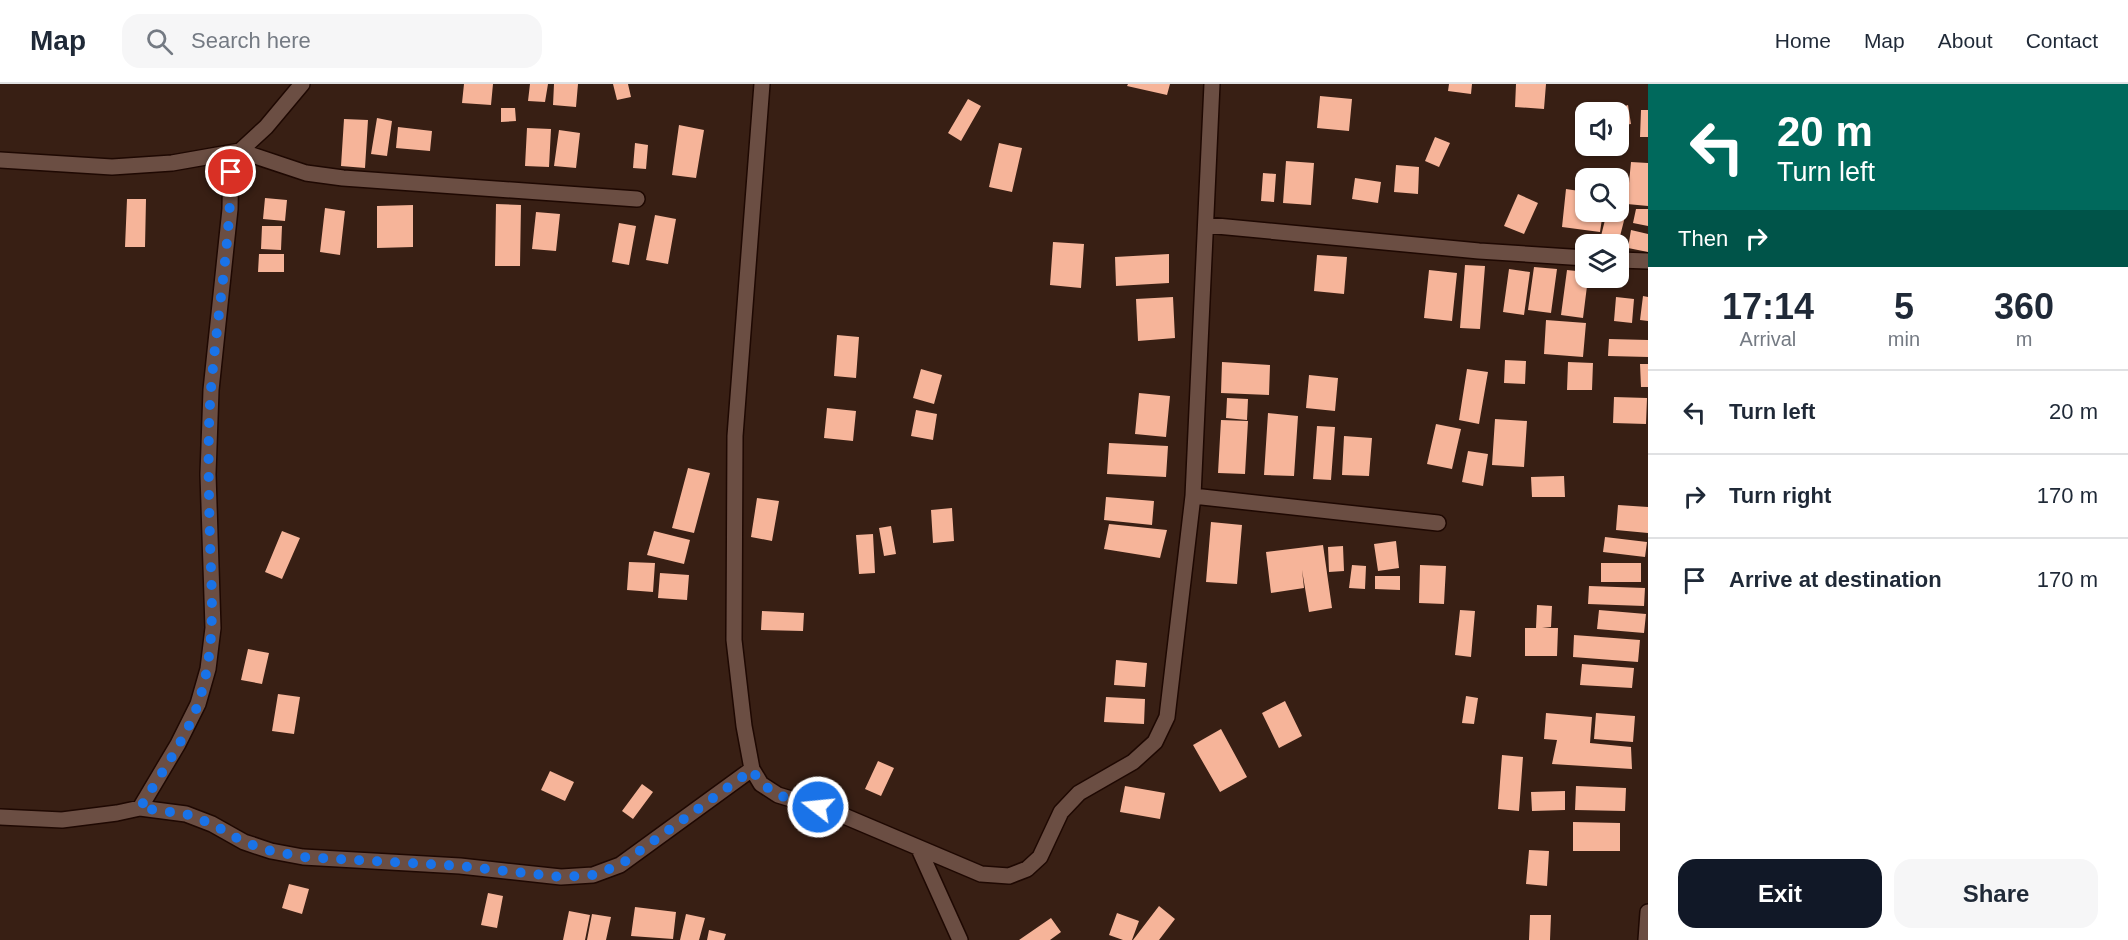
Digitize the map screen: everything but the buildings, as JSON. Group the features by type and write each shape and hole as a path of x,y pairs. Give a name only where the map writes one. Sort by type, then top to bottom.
{"street":[{"path":"140,808 178,744 198,704 208,669 213,628 208,474 211,390 236,152 266,127 302,84"},
{"path":"762,84 735,436 734,640 744,726 752,770 761,784 778,795 837,813 981,874 1009,876 1027,869 1040,857 1061,812 1079,793 1133,762 1155,742 1167,717 1193,496 1212,84"},
{"path":"0,160 112,167 172,163 236,152 306,173 343,178 637,199"},
{"path":"1206,225 1479,251 1575,257"},
{"path":"1629,260 1648,261"},
{"path":"1193,496 1437,523"},
{"path":"0,818 62,820 140,808 186,814 212,824 244,842 271,851 303,857 460,866 561,877 593,875 620,865 752,770"},
{"path":"919,849 960,940"},
{"path":"1646,940 1648,912"}],"route":[{"path":"231,172 230,209 211,390 208,474 213,628 208,669 198,704 178,744 140,808 186,814 212,824 244,842 271,851 303,857 460,866 561,877 593,875 620,865 752,770 761,784 778,795 818,807"}]}
